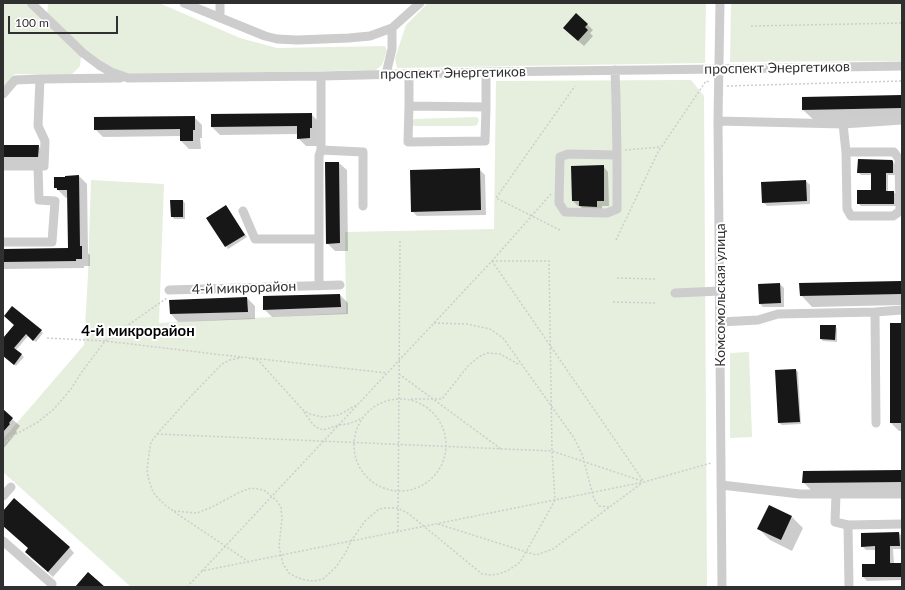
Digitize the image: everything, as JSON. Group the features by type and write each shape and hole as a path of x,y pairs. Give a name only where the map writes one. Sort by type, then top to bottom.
{"street":[{"name":"проспект Энергетиков","path":"31,3 83,53 111,72 128,78 902,66"},
{"path":"44,3 44,16"},
{"path":"184,3 254,32 277,39 297,40 370,36 392,28 420,3"},
{"path":"220,3 220,18"},
{"name":"Комсомольская улица","path":"720,3 718,121 722,587"},
{"path":"386,74 392,49 392,28"},
{"path":"615,70 619,153 617,209 607,213 565,212 559,203 560,158 568,154 619,153"},
{"path":"408,74 408,142 485,141 486,72"},
{"path":"319,286 319,156 321,150 322,76"},
{"path":"3,94 15,80 128,78"},
{"path":"3,166 44,166 45,141 38,126 40,79"},
{"path":"409,106 486,106"},
{"path":"718,121 843,124 902,120"},
{"path":"843,124 846,152 847,209 851,216 893,216 900,210 899,159 894,152 846,152"},
{"path":"321,150 363,152 363,206"},
{"path":"3,242 52,242 55,201 39,200 38,166"},
{"path":"243,211 255,239 319,240"},
{"name":"4-й микрорайон","path":"168,294 340,285"},
{"path":"675,292 720,290"},
{"path":"720,322 758,320 778,314 902,310"},
{"path":"875,312 876,423"},
{"path":"721,485 800,494 902,494"},
{"path":"3,496 11,487"},
{"path":"836,494 835,522 848,525 902,524"},
{"path":"848,525 850,587"},
{"path":"3,540 52,584 51,587"}],"path":[{"path":"751,26 902,23"},
{"path":"560,230 496,198 575,86"},
{"path":"619,153 661,147"},
{"path":"187,587 492,261 551,194"},
{"path":"398,532 400,241"},
{"path":"174,511 197,513 251,488 264,490 277,501 281,507 282,519 279,546 283,564 289,573 305,580 314,581 323,579 336,567 365,521 379,509 385,508 398,508 409,514 482,574 507,571 515,566 520,562 555,500 552,451 548,261 492,261"},
{"path":"492,261 644,482"},
{"path":"617,278 655,279"},
{"path":"3,444 11,437 38,422 54,409 71,389 105,341 168,294"},
{"path":"613,302 655,303"},
{"path":"434,323 467,324 490,329 503,338 574,438 582,454 594,499 599,506 610,507"},
{"path":"47,338 105,341 387,373"},
{"path":"409,399 422,404 433,412 442,423 446,437 446,452 442,466 433,478 420,487 406,492 390,491 376,485 365,475 357,462 354,447 355,434 361,421 370,410 381,402 395,399 409,399 434,400 442,399 468,366 482,355 488,353 500,354 522,366"},
{"path":"249,562 174,511 153,492 149,482 147,470 148,454 151,442 157,434 222,364 230,360 244,357 258,360 316,427 323,430 348,424 364,417"},
{"path":"399,374 501,449"},
{"path":"302,410 322,417 339,415 358,404"},
{"path":"157,434 552,451 644,482"},
{"path":"202,571 644,482 711,463"},
{"path":"437,524 536,555 553,549 644,482"}],"green space":[{"path":"3,3 25,3 81,56 80,66 71,75 15,74 3,87"},
{"path":"49,3 159,3 240,38 277,48 385,46 387,51 382,65 376,70 128,75 109,68 98,61 47,14"},
{"path":"428,3 706,3 705,63 397,68 395,58 406,25"},
{"path":"731,3 902,3 902,61 730,62"},
{"path":"691,80 704,96 707,587 131,587 3,472 3,439 84,345 91,180 164,184 159,323 346,313 345,232 494,229 496,81"},
{"path":"477,117 479,120 477,125 474,126 414,126 411,124 414,119"},
{"path":"749,352 752,437 730,438 730,353"}],"building":[{"path":"576,13 588,24 585,27 588,30 578,41 563,28"},
{"path":"902,95 902,108 802,110 802,97"},
{"path":"312,113 310,138 297,139 297,126 211,127 211,114"},
{"path":"195,116 193,141 180,141 180,129 94,130 94,117"},
{"path":"3,145 39,145 38,157 3,157"},
{"path":"858,159 893,161 893,173 886,173 886,191 894,191 894,204 857,204 857,190 871,190 871,173 857,173"},
{"path":"325,162 339,162 340,243 326,244"},
{"path":"604,165 604,201 597,201 597,207 579,206 579,201 572,201 571,166"},
{"path":"480,168 481,210 411,212 410,170"},
{"path":"79,175 80,246 82,246 82,259 76,259 76,261 3,262 3,249 68,248 67,190 57,190 57,188 54,188 54,177"},
{"path":"806,180 807,201 762,203 761,182"},
{"path":"170,200 183,200 183,217 171,217"},
{"path":"226,205 245,235 225,247 206,218"},
{"path":"901,281 901,294 800,296 799,283"},
{"path":"780,283 781,303 759,304 758,284"},
{"path":"340,294 341,307 263,310 263,296"},
{"path":"247,297 248,312 170,314 169,300"},
{"path":"12,306 42,330 33,341 26,334 14,348 22,354 14,365 3,356 3,338 14,325 4,316"},
{"path":"890,323 902,323 902,423 890,423"},
{"path":"820,325 836,325 835,340 820,339"},
{"path":"796,369 800,422 778,423 775,370"},
{"path":"3,409 13,418 3,432"},
{"path":"902,470 902,482 802,483 803,471"},
{"path":"14,498 70,547 48,572 25,552 28,548 3,526 3,511"},
{"path":"769,505 792,516 781,540 757,529"},
{"path":"899,532 900,546 890,546 890,563 901,563 901,577 862,577 862,564 875,564 875,546 861,547 861,533"},
{"path":"88,572 105,587 75,587"}],"district":[{"name":"4-й микрорайон","path":"138,331"}]}
